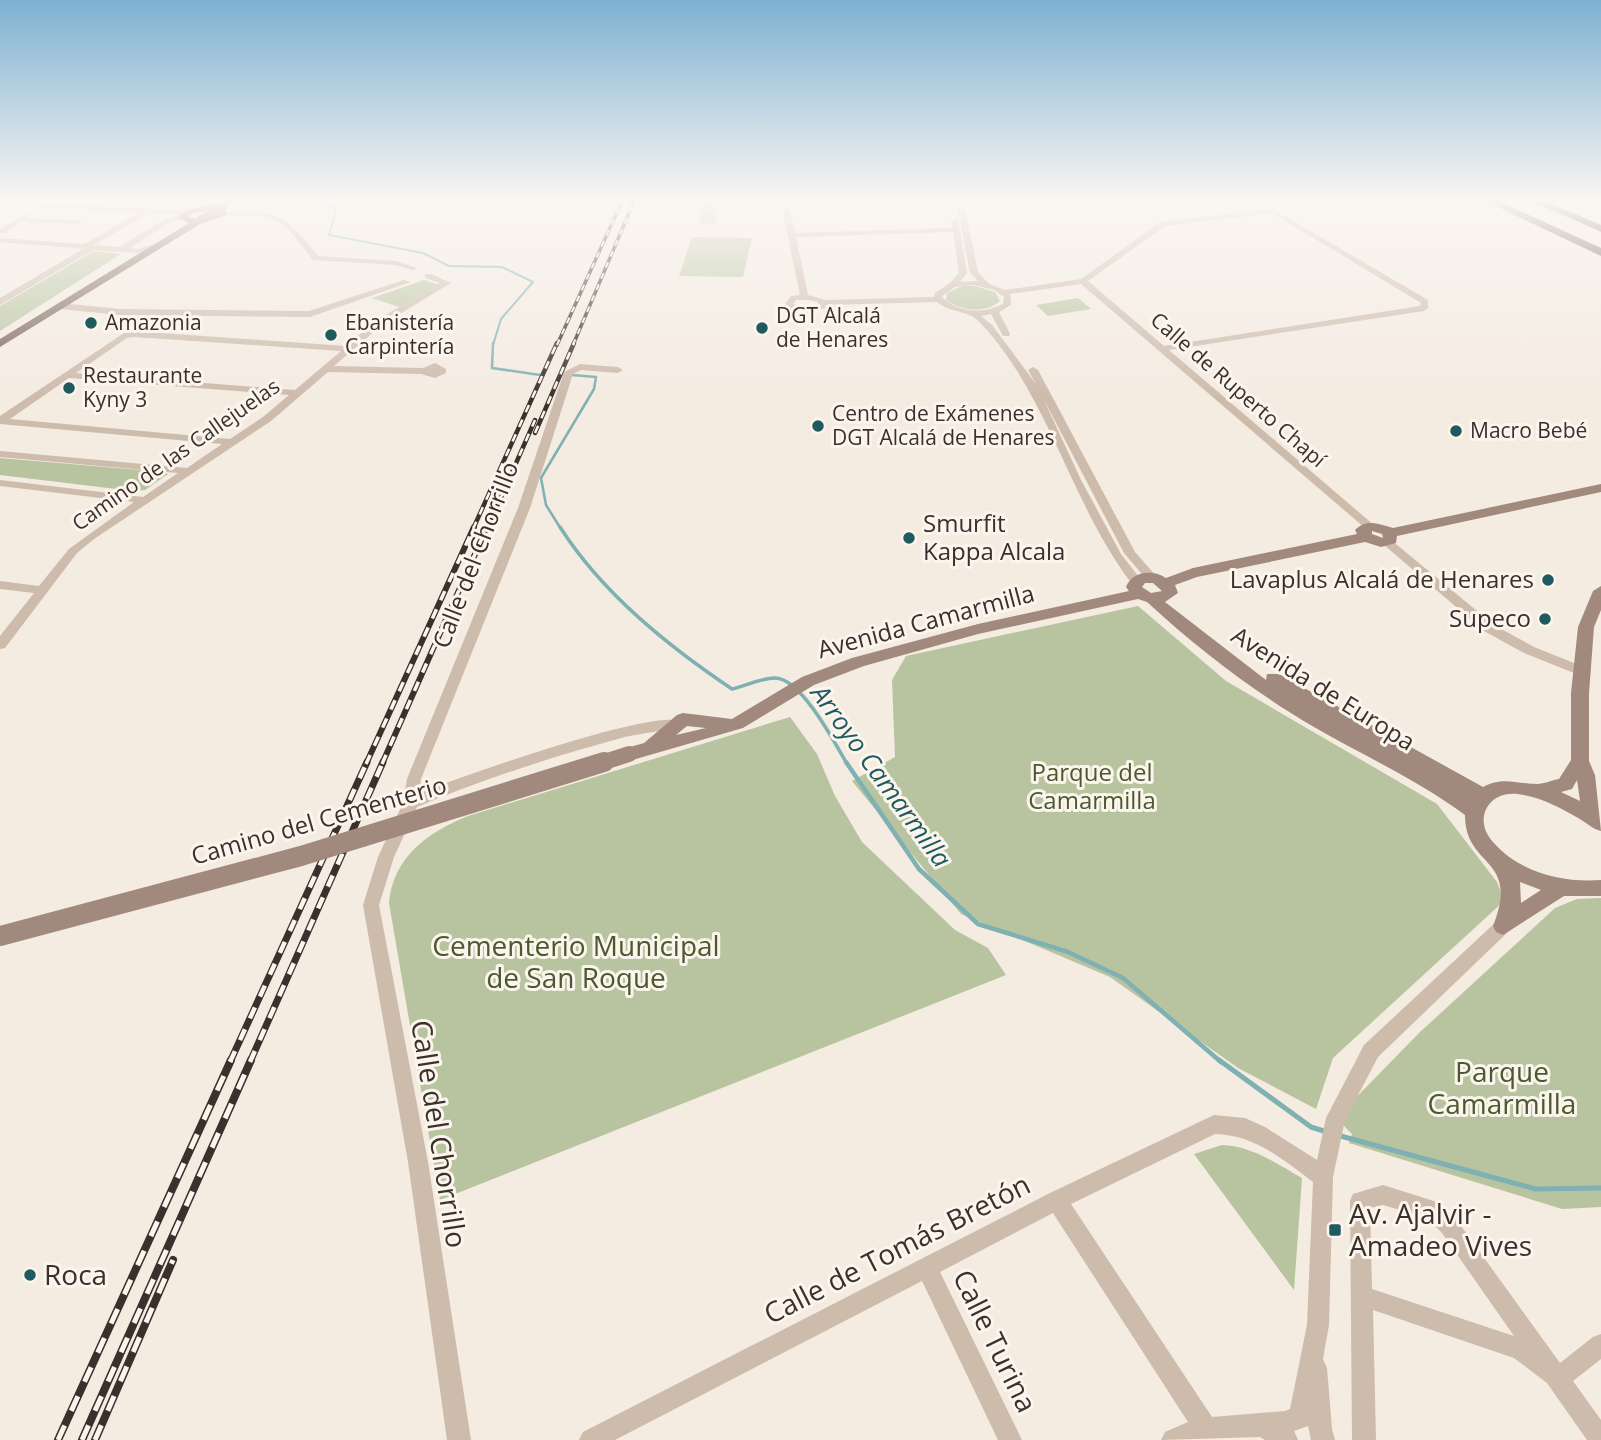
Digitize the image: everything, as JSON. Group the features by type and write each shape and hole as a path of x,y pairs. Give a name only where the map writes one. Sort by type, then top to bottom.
{"main road":[{"path":"0,337 114,266"},
{"path":"0,344 124,266"}],"street":[{"path":"0,294 46,266"},
{"path":"0,302 56,266"},
{"path":"401,266 418,276"},
{"path":"798,266 804,296"},
{"path":"939,299 941,291 953,285 963,273 962,266"},
{"path":"973,266 974,273 986,285"},
{"path":"953,285 986,285 1005,292 1083,281 1104,266"},
{"path":"1161,349 1424,308 1425,302 1365,266"},
{"path":"60,306 120,312 302,315 330,310 418,276"},
{"name":"Camino de las Callejuelas","path":"0,645 73,551 142,500 267,419 380,322 447,283 418,276"},
{"name":"Calle de Ruperto Chapí","path":"1083,281 1367,532"},
{"path":"823,303 820,308 810,311 793,309 788,305 794,298 804,296 819,299 823,303 939,299 950,308 973,313 994,311 1007,305 1008,296 1005,292"},
{"name":"Avenida de Europa","path":"994,311 1000,326 1043,386 1130,554 1152,588"},
{"name":"Avenida de Europa","path":"973,313 989,327 1023,371 1116,555 1225,661 1316,720 1446,791 1479,803"},
{"path":"0,421 124,335 349,349"},
{"name":"Calle del Chorrillo","path":"459,1440 418,1162 372,905 386,857 411,803 414,779 524,508 569,372 580,367 618,370"},
{"path":"326,369 425,370"},
{"path":"67,374 299,393"},
{"path":"0,421 232,442"},
{"path":"0,454 188,471"},
{"path":"0,483 142,500"},
{"path":"0,495 19,485"},
{"path":"1367,532 1389,537 1578,493 1601,485"},
{"name":"Avenida Camarmilla","path":"686,730 737,724 804,682 878,656 1152,588 1193,573 1367,532"},
{"path":"1389,537 1489,628 1529,650 1584,672"},
{"path":"0,585 42,590"},
{"path":"1596,820 1586,775 1580,761 1580,693 1586,627 1601,591"},
{"path":"411,803 458,782 653,724 686,730"},
{"name":"Camino del Cementerio","path":"0,936 301,856 629,754 686,730"},
{"path":"1538,790 1565,784 1580,761"},
{"path":"1503,926 1514,900 1513,885 1498,858 1476,829 1479,803 1498,789 1513,787 1538,790 1566,800 1596,820"},
{"path":"1498,858 1526,877 1558,889 1581,891 1601,888"},
{"path":"1173,1440 1206,1429 1266,1427 1302,1432 1315,1350 1323,1177 1336,1118 1371,1051 1503,926 1558,889"},
{"name":"Calle de Tomás Bretón","path":"591,1440 1057,1200 1213,1124 1234,1123 1263,1133 1323,1177"},
{"path":"1364,1440 1360,1201 1383,1195 1433,1210 1449,1226 1601,1440"},
{"path":"1057,1200 1206,1429"},
{"name":"Calle Turina","path":"926,1268 1010,1440"},
{"path":"1362,1296 1520,1349 1559,1378"},
{"path":"1559,1378 1601,1345"}],"green space":[{"path":"68,266 102,266 0,331 0,306"},
{"path":"682,266 745,266 743,277 679,276"},
{"path":"424,280 439,285 399,307 372,298"},
{"path":"962,286 975,286 995,292 1000,301 988,308 966,309 946,300 947,293"},
{"path":"1078,298 1091,309 1048,316 1036,305"},
{"path":"0,458 168,474 145,490 133,491 0,475"},
{"name":"Parque del Camarmilla","path":"1138,606 1226,681 1437,804 1497,882 1504,901 1333,1058 1316,1109 1238,1068 1110,977 961,914 852,781 895,757 892,680 906,656"},
{"name":"Cementerio Municipal de San Roque","path":"790,717 817,754 835,796 862,842 955,930 988,948 1006,975 440,1200 389,903 397,872 405,859 426,838 468,816"},
{"name":"Parque Camarmilla","path":"1601,898 1601,1207 1562,1209 1349,1143 1352,1134 1336,1118 1419,1033 1555,908 1577,899"},
{"path":"1222,1145 1254,1152 1302,1178 1294,1290 1194,1154"}],"waterway":[{"path":"460,266 502,267 533,282 501,319 493,345"},
{"path":"493,343 492,368 540,375"},
{"name":"Arroyo Camarmilla","path":"561,529 546,505 541,478 594,389 596,377 572,375"},
{"name":"Arroyo Camarmilla","path":"560,527 596,574 638,617 684,655 732,689 775,678 796,688 816,713 847,764"},
{"name":"Arroyo Camarmilla","path":"846,762 919,869 978,924 1068,952 1123,978 1221,1062"},
{"name":"Arroyo Camarmilla","path":"1219,1060 1311,1127 1327,1132"},
{"name":"Arroyo Camarmilla","path":"1337,1135 1536,1189 1601,1188"}],"railway":[{"path":"557,345 593,266"},
{"path":"573,345 606,266"},
{"path":"473,529 557,343"},
{"path":"535,433 574,343"},
{"path":"487,529 535,420"},
{"path":"366,764 474,527"},
{"path":"382,764 487,527"},
{"path":"230,1062 367,762"},
{"path":"250,1062 383,762"},
{"path":"58,1440 231,1060"},
{"path":"82,1440 251,1060"},
{"path":"95,1440 173,1260"}],"place":[{"name":"Amazonia","path":"91,323"},
{"name":"DGT Alcalá de Henares","path":"762,328"},
{"name":"Ebanistería Carpintería","path":"331,335"},
{"name":"Restaurante Kyny 3","path":"69,388"},
{"name":"Centro de Exámenes DGT Alcalá de Henares","path":"818,426"},
{"name":"Macro Bebé","path":"1456,431"},
{"name":"Smurfit Kappa Alcala","path":"909,538"},
{"name":"Lavaplus Alcalá de Henares","path":"1548,580"},
{"name":"Supeco","path":"1545,619"},
{"name":"Av. Ajalvir - Amadeo Vives","path":"1335,1230"},
{"name":"Roca","path":"30,1275"}]}
